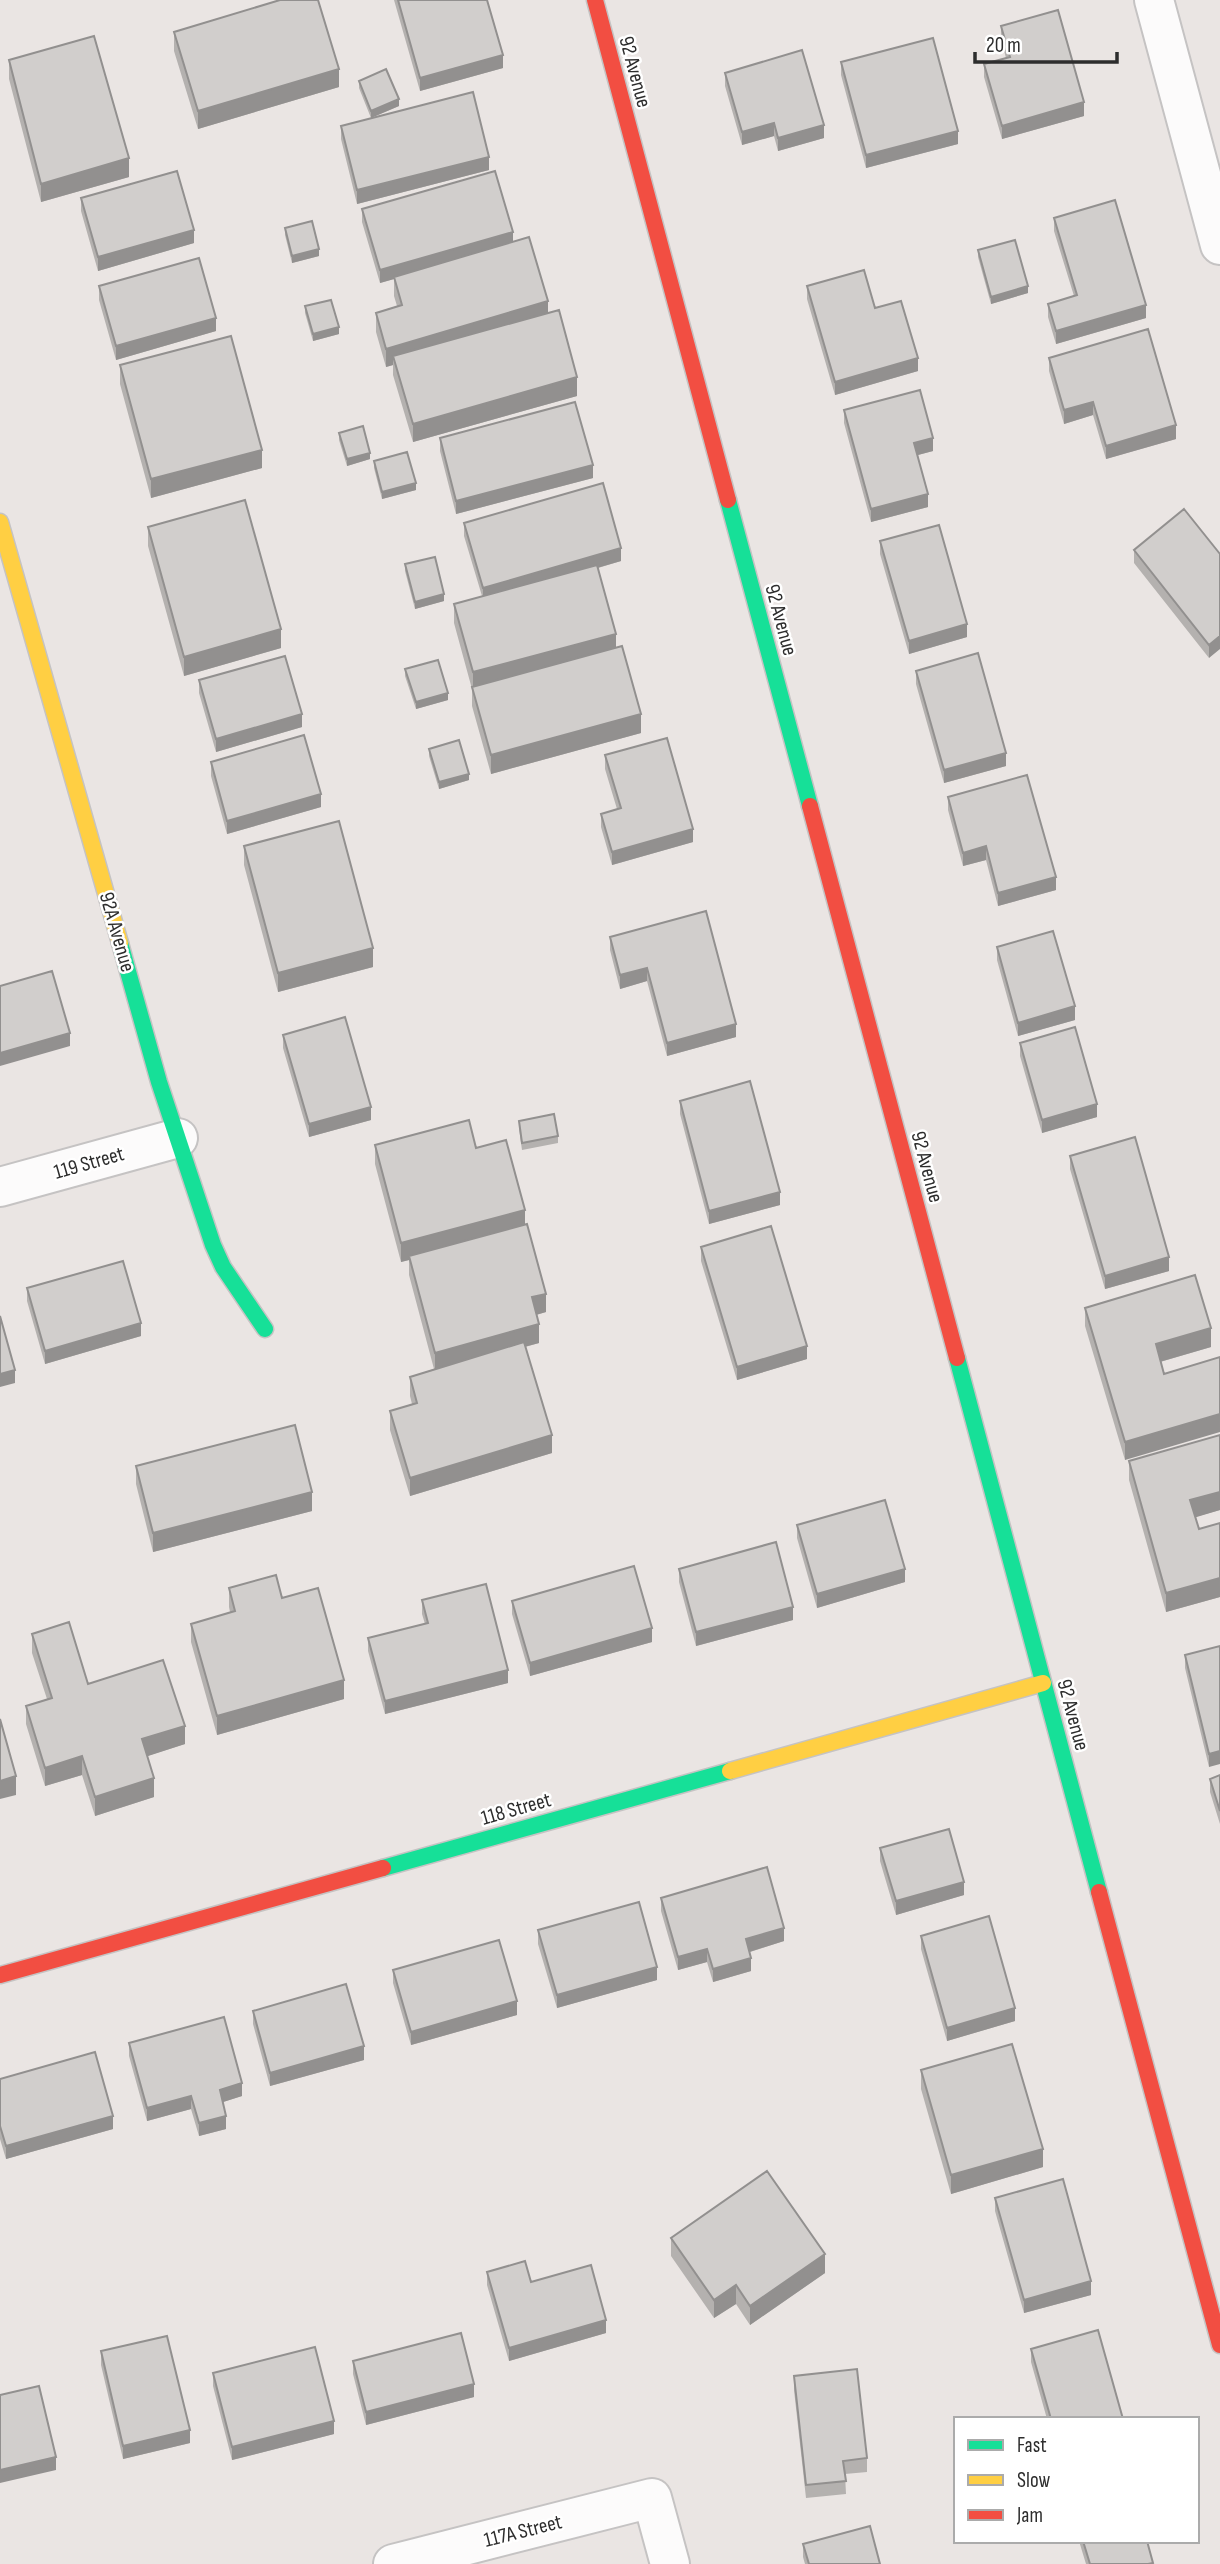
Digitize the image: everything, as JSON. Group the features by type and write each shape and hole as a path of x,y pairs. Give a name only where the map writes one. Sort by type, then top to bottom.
{"street":[{"path":"1154,0 1220,244"},
{"name":"92 Avenue","path":"599,1 1220,2345"},
{"name":"92A Avenue","path":"0,522 159,1082 213,1245 223,1267 265,1329"},
{"name":"119 Street","path":"0,1187 178,1138"},
{"name":"118 Street","path":"0,1975 1043,1684"},
{"name":"117A Street","path":"393,2564 652,2498 670,2564"}],"building":[{"path":"280,0 318,0 339,69 198,111 174,32"},
{"path":"398,0 487,0 503,55 420,78"},
{"path":"1058,10 1084,102 1002,126 984,64 1010,57 1001,26"},
{"path":"94,36 129,158 41,184 9,60"},
{"path":"933,38 958,131 866,155 841,62"},
{"path":"802,50 824,125 778,138 774,123 742,132 725,73"},
{"path":"386,69 399,99 371,111 359,81"},
{"path":"473,92 489,157 357,190 341,126"},
{"path":"177,171 194,230 98,257 81,198"},
{"path":"495,171 513,232 380,270 362,209"},
{"path":"1115,200 1146,305 1056,331 1048,304 1077,295 1054,218"},
{"path":"312,221 319,249 292,256 285,228"},
{"path":"529,237 548,301 386,349 376,313 402,305 394,277"},
{"path":"1015,240 1028,286 991,297 978,250"},
{"path":"199,258 216,318 116,346 99,286"},
{"path":"864,270 875,308 901,301 918,358 835,382 807,286"},
{"path":"331,300 339,327 313,334 305,306"},
{"path":"559,310 577,377 413,424 393,356"},
{"path":"1148,329 1176,425 1106,446 1093,402 1064,410 1049,358"},
{"path":"231,336 262,450 151,479 120,365"},
{"path":"920,390 933,438 914,443 928,494 871,509 844,410"},
{"path":"575,402 593,465 456,501 440,438"},
{"path":"363,426 370,453 347,459 339,433"},
{"path":"407,452 416,483 382,492 374,461"},
{"path":"603,483 621,548 483,588 464,523"},
{"path":"245,500 281,629 184,657 148,527"},
{"path":"1184,509 1220,554 1220,636 1209,645 1134,550"},
{"path":"939,525 967,624 909,641 880,541"},
{"path":"435,557 444,594 415,602 405,564"},
{"path":"597,565 616,634 473,672 454,604"},
{"path":"622,646 641,714 491,755 472,687"},
{"path":"978,653 1006,753 944,770 916,671"},
{"path":"285,656 302,714 216,739 199,680"},
{"path":"438,660 448,693 416,702 405,669"},
{"path":"304,735 321,794 227,821 211,762"},
{"path":"667,738 693,829 612,852 601,814 621,808 605,755"},
{"path":"459,740 469,774 439,782 429,749"},
{"path":"1027,775 1056,877 998,893 986,846 963,853 948,797"},
{"path":"339,821 373,948 278,973 244,846"},
{"path":"706,911 736,1024 667,1043 647,968 620,975 610,937"},
{"path":"1053,931 1075,1006 1018,1023 997,947"},
{"path":"52,971 70,1033 0,1053 0,986"},
{"path":"345,1017 371,1107 309,1124 283,1035"},
{"path":"1075,1027 1097,1104 1042,1120 1020,1043"},
{"path":"750,1081 780,1192 709,1211 680,1101"},
{"path":"554,1114 558,1136 522,1143 519,1121"},
{"path":"469,1120 476,1148 506,1140 525,1210 401,1243 375,1145"},
{"path":"1135,1137 1169,1257 1105,1276 1070,1156"},
{"path":"527,1224 546,1294 532,1297 539,1324 435,1353 409,1256"},
{"path":"771,1226 807,1346 737,1367 701,1247"},
{"path":"123,1261 141,1323 45,1351 27,1288"},
{"path":"1195,1275 1211,1328 1156,1344 1164,1374 1220,1357 1220,1414 1125,1442 1085,1308"},
{"path":"0,1316 15,1370 0,1374"},
{"path":"524,1342 552,1435 410,1478 390,1411 417,1403 410,1377"},
{"path":"295,1425 312,1492 153,1533 136,1466"},
{"path":"1220,1435 1220,1492 1190,1500 1199,1529 1220,1523 1220,1578 1166,1593 1129,1461"},
{"path":"885,1500 905,1569 817,1594 797,1525"},
{"path":"776,1542 793,1607 696,1632 679,1569"},
{"path":"634,1566 652,1628 530,1663 512,1601"},
{"path":"276,1575 282,1598 318,1588 344,1680 217,1716 191,1624 235,1611 229,1588"},
{"path":"486,1584 508,1670 385,1701 368,1638 428,1623 422,1600"},
{"path":"69,1622 88,1684 163,1660 185,1726 142,1739 154,1778 95,1797 82,1756 45,1768 26,1706 52,1698 32,1634"},
{"path":"1220,1646 1220,1751 1209,1754 1185,1655"},
{"path":"0,1719 16,1776 0,1781"},
{"path":"1220,1775 1220,1811 1210,1779"},
{"path":"949,1829 964,1882 896,1901 880,1848"},
{"path":"767,1867 784,1928 746,1939 751,1958 713,1969 707,1949 678,1957 661,1898"},
{"path":"639,1902 657,1967 557,1995 538,1930"},
{"path":"989,1916 1015,2008 947,2028 921,1936"},
{"path":"499,1940 517,2001 411,2032 393,1970"},
{"path":"346,1984 364,2046 270,2073 253,2011"},
{"path":"224,2017 242,2083 220,2090 226,2116 199,2123 191,2096 147,2108 129,2043"},
{"path":"1012,2044 1043,2149 951,2175 921,2070"},
{"path":"95,2052 113,2116 6,2146 0,2126 0,2079"},
{"path":"767,2171 825,2254 750,2306 736,2285 714,2300 671,2238"},
{"path":"1063,2179 1091,2281 1024,2300 995,2198"},
{"path":"525,2261 531,2282 591,2265 606,2320 509,2348 487,2272"},
{"path":"1098,2330 1122,2417 1050,2417 1031,2349"},
{"path":"461,2333 474,2384 366,2412 353,2361"},
{"path":"167,2336 190,2430 123,2446 101,2351"},
{"path":"315,2347 334,2421 232,2447 213,2373"},
{"path":"857,2369 867,2458 843,2461 846,2481 806,2485 794,2376"},
{"path":"39,2386 56,2457 0,2470 0,2395"},
{"path":"870,2526 880,2564 809,2564 803,2544"},
{"path":"1084,2543 1148,2543 1153,2563 1148,2564 1090,2564"}],"traffic: fast":[{"path":"728,500 810,806"},
{"path":"120,943 159,1082 213,1245 223,1267 265,1329"},
{"path":"957,1358 1099,1892"},
{"path":"383,1868 730,1771"}],"traffic: slow":[{"path":"0,522 120,943"},
{"path":"730,1771 1043,1683"}],"traffic: jam":[{"path":"595,0 728,500"},
{"path":"810,806 957,1358"},
{"path":"0,1975 383,1868"},
{"path":"1099,1892 1220,2345"}]}
